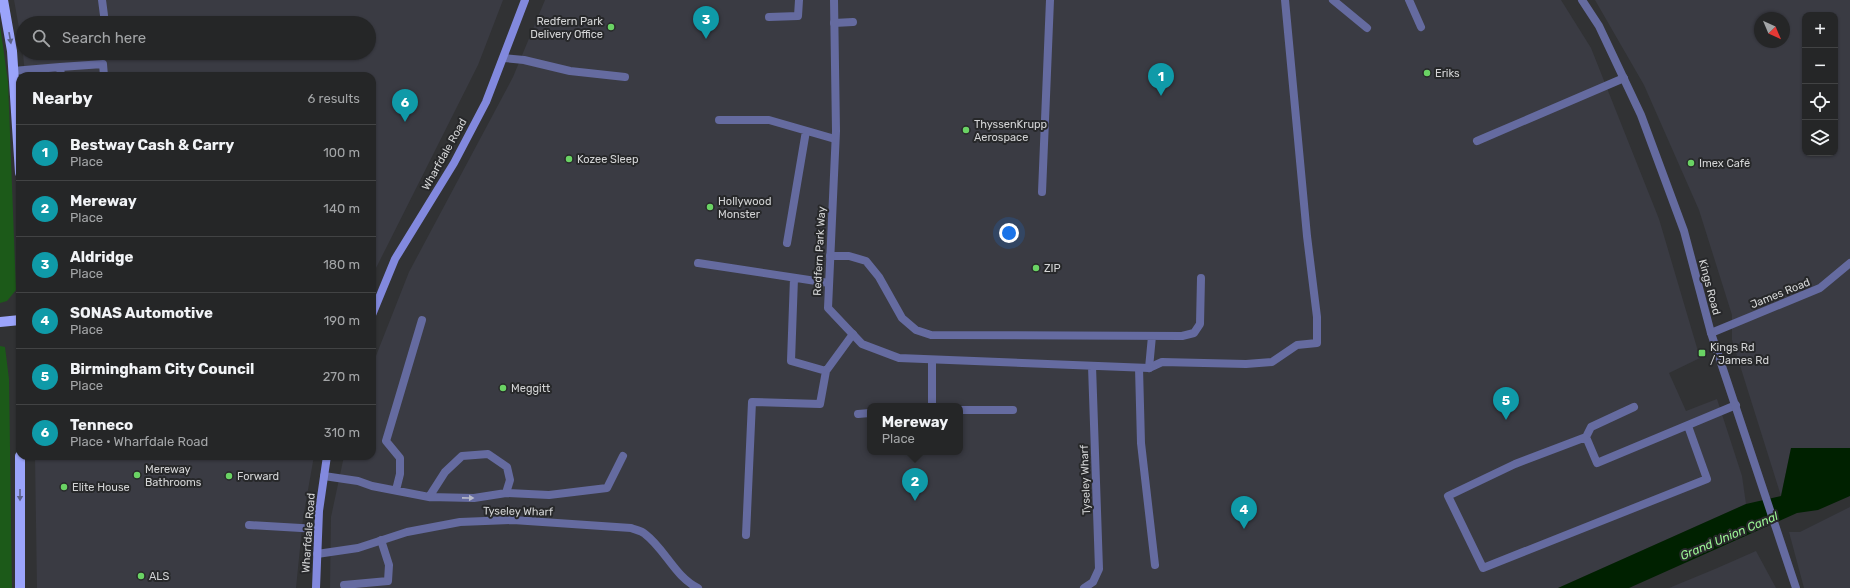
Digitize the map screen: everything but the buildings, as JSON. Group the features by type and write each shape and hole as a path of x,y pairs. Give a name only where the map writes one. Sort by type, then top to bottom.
{"main road":[{"name":"Wharfdale Road","path":"376,305 395,259 454,163 486,102 525,0"},
{"path":"2,3 12,51 16,104"},
{"path":"0,322 16,320"},
{"path":"20,460 20,588"},
{"name":"Wharfdale Road","path":"316,588 319,511 326,460"}],"street":[{"path":"102,0 104,16"},
{"path":"769,17 798,16 799,0"},
{"name":"Redfern Park Way","path":"834,0 835,139 828,308 862,344 899,358 1139,368 1149,368 1162,362 1246,364 1272,362 1297,345 1317,343 1317,317 1306,236 1285,0"},
{"path":"1042,192 1050,0"},
{"path":"1333,0 1368,28"},
{"path":"1409,0 1421,28"},
{"name":"Kings Road","path":"1582,0 1599,26 1641,115 1684,231 1711,333 1796,588"},
{"path":"834,23 853,22"},
{"path":"504,58 524,60 570,71 625,77"},
{"path":"13,70 103,64 104,72"},
{"path":"60,67 61,72"},
{"path":"1477,141 1624,78"},
{"path":"718,120 769,120 835,139"},
{"path":"787,243 806,131"},
{"path":"830,256 849,256 866,261 879,277 902,318 916,330 931,335 1182,336 1194,333 1200,324 1201,278"},
{"path":"698,263 829,283"},
{"name":"James Road","path":"1711,333 1820,288 1850,263"},
{"path":"794,278 791,362 826,371"},
{"path":"396,490 400,474 400,458 386,441 422,320"},
{"path":"746,535 752,402 820,404 826,371 852,334"},
{"path":"1149,368 1152,336"},
{"path":"932,360 932,403"},
{"name":"Tyseley Wharf","path":"1084,588 1093,582 1099,569 1092,366"},
{"path":"1139,368 1141,443 1154,565"},
{"path":"1586,437 1597,463 1736,405"},
{"path":"1634,407 1591,427 1586,437 1516,464 1448,496 1482,568 1707,479 1688,426"},
{"path":"963,410 1013,410"},
{"path":"858,414 867,413"},
{"path":"429,497 445,472 462,456 488,454 507,467 510,480 506,493"},
{"path":"324,476 358,481 372,486 429,497 474,498 506,493 549,495 607,488 624,456"},
{"name":"Tyseley Wharf","path":"317,554 358,548 407,532 460,522 514,520 631,528 644,533 694,587"},
{"path":"248,525 318,529"},
{"path":"344,585 388,581 389,565 381,540"}],"shaded area":[{"path":"14,0 503,0 478,65 376,268 376,72 25,72 24,60 376,60 376,16 17,16"},
{"path":"545,0 1561,0 1591,48 1659,219 1700,358 1669,373 1686,411 1717,399 1742,476 1746,504 1558,588 330,588 331,517 343,460 376,460 376,356 409,272 513,77"},
{"path":"1595,0 1850,0 1850,448 1791,448 1781,496 1732,340 1732,315 1699,210 1644,85"},
{"path":"35,460 313,460 303,518 296,588 37,588"},
{"path":"1850,507 1850,588 1804,588 1789,532 1800,532"},
{"path":"1756,551 1776,588 1669,588 1715,569"}],"green space":[{"path":"0,25 8,82 16,290 7,301 0,303"},
{"path":"0,346 5,347 9,379 12,588 0,588"}],"water":[{"name":"Grand Union Canal","path":"1791,448 1850,448 1850,496 1818,510 1797,513 1629,588 1558,588 1746,504 1781,496"}],"place":[{"name":"Redfern Park Delivery Office","path":"611,27"},
{"name":"Aldridge","path":"706,39"},
{"name":"Eriks","path":"1427,73"},
{"name":"Bestway Cash & Carry","path":"1161,96"},
{"name":"Tenneco","path":"405,122"},
{"name":"ThyssenKrupp Aerospace","path":"966,130"},
{"name":"Kozee Sleep","path":"569,159"},
{"name":"Imex Café","path":"1691,163"},
{"name":"Hollywood Monster","path":"710,207"},
{"name":"ZIP","path":"1036,268"},
{"name":"Kings Rd / James Rd","path":"1702,353"},
{"name":"Meggitt","path":"503,388"},
{"name":"Birmingham City Council","path":"1506,420"},
{"name":"Mereway Bathrooms","path":"137,475"},
{"name":"Forward","path":"229,476"},
{"name":"Elite House","path":"64,487"},
{"name":"Mereway","path":"915,501"},
{"name":"SONAS Automotive","path":"1244,529"},
{"name":"ALS","path":"141,576"}]}
